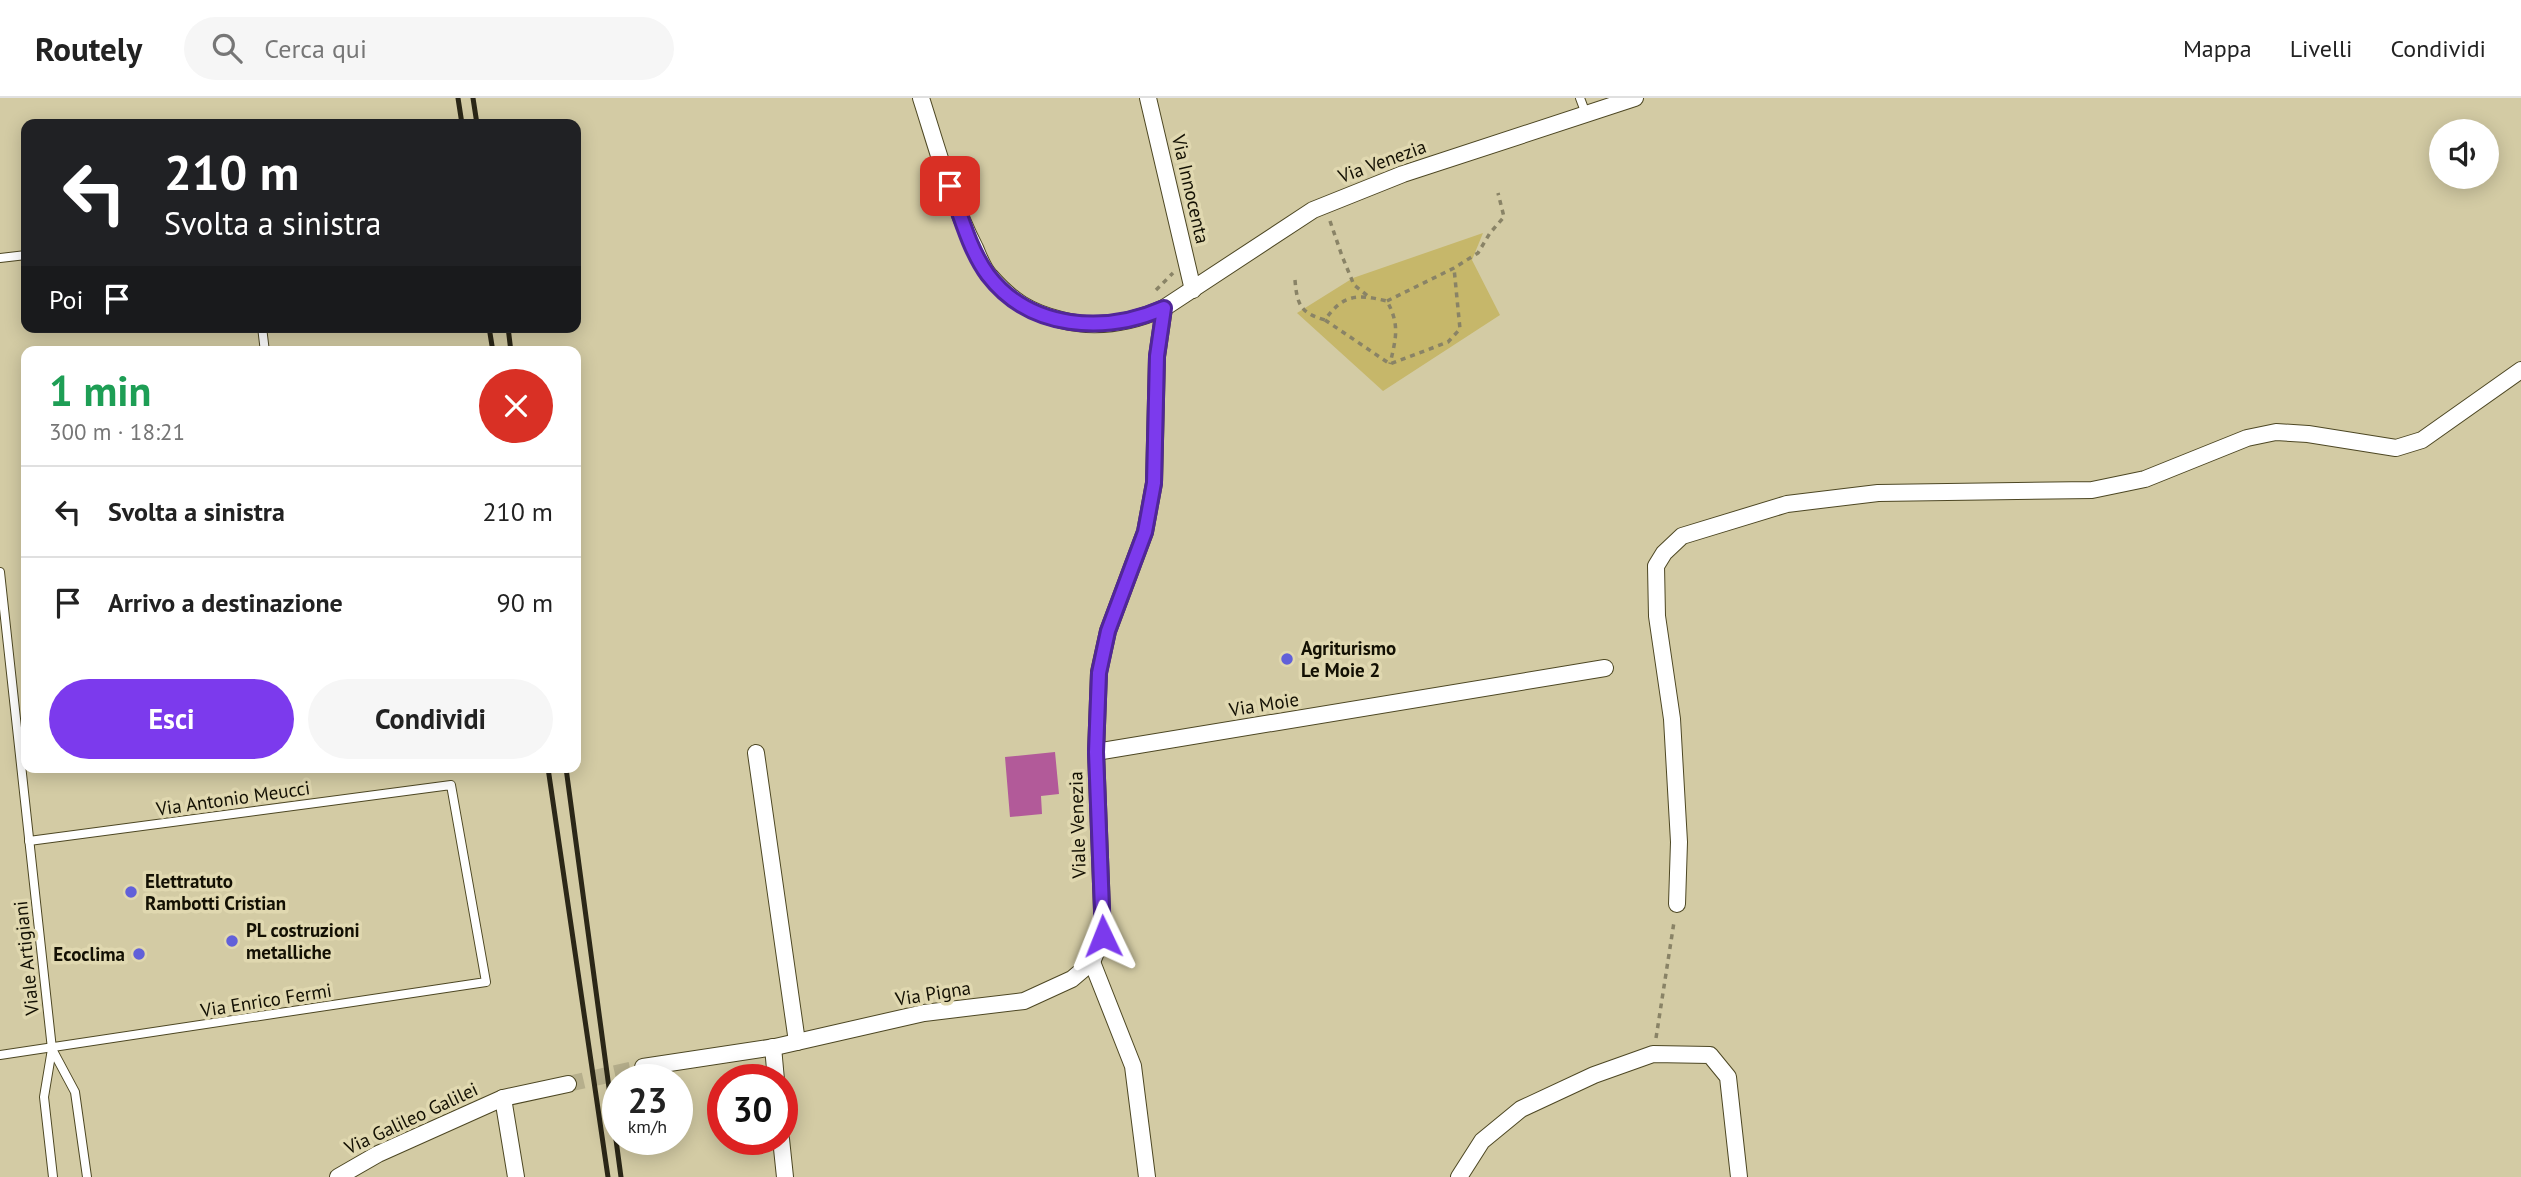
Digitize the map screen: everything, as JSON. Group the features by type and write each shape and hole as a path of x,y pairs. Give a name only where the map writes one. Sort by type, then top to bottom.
{"street":[{"name":"Via Venezia","path":"921,98 966,232 988,274 1013,299 1035,313 1075,323 1109,324 1143,317 1164,308 1325,205 1403,174 1635,98"},
{"name":"Via Innocenta","path":"1148,98 1193,290"},
{"name":"Viale Venezia","path":"1092,962 1103,936 1096,752 1099,673 1108,631 1145,532 1154,483 1157,356 1164,308"},
{"name":"Viale Venezia","path":"1143,317 1157,356"},
{"path":"1677,904 1679,842 1673,733 1657,616 1656,566 1664,553 1682,536 1787,504 1878,493 2092,490 2145,479 2247,438 2276,432 2308,434 2396,448 2422,440 2521,370"},
{"name":"Via Moie","path":"1096,752 1605,668"},
{"path":"756,753 797,1042"},
{"path":"1092,962 1133,1066 1147,1177"},
{"name":"Via Pigna","path":"662,1064 773,1047 924,1013 1024,1002 1072,979 1092,962"},
{"path":"773,1047 775,1064"},
{"path":"1459,1177 1482,1141 1521,1110 1594,1075 1653,1054 1710,1055 1728,1077 1739,1177"},
{"path":"516,1177 503,1098 568,1084"},
{"name":"Via Galileo Galilei","path":"338,1177 378,1154 503,1098"},
{"path":"783,1155 785,1177"}],"lane":[{"path":"1580,98 1586,114"},
{"path":"0,258 21,256"},
{"name":"Viale Artigiani","path":"0,572 21,767"},
{"name":"Viale Artigiani","path":"22,773 52,1049"},
{"name":"Via Antonio Meucci","path":"29,841 451,785 485,982"},
{"name":"Via Enrico Fermi","path":"0,1055 485,982"},
{"path":"52,1049 44,1097 53,1177"},
{"path":"52,1049 75,1093 88,1177"}],"path":[{"path":"1325,320 1333,308 1351,297 1369,296 1387,301 1478,253 1490,233 1504,218 1498,193"},
{"path":"1325,205 1354,285 1369,296"},
{"path":"1150,295 1185,260"},
{"path":"1390,364 1448,342 1460,329 1454,268"},
{"path":"1295,280 1297,301 1309,316 1325,320 1390,364"},
{"path":"1387,301 1394,314 1397,335 1390,364"},
{"path":"1653,1054 1677,904"}],"shaded area":[{"path":"1483,233 1472,260 1500,315 1383,391 1297,313 1353,278"},
{"path":"1055,752 1059,794 1041,796 1042,814 1010,817 1005,757"}],"tunnel":[{"path":"568,1084 602,1076"}],"railway":[{"path":"458,98 461,119"},
{"path":"473,98 476,119"},
{"path":"490,333 492,346"},
{"path":"509,333 510,346"},
{"path":"549,773 608,1177"},
{"path":"567,773 621,1177"}],"place":[{"name":"Agriturismo Le Moie 2","path":"1287,659"},
{"name":"Elettratuto Rambotti Cristian","path":"131,892"},
{"name":"PL costruzioni metalliche","path":"232,941"},
{"name":"Ecoclima","path":"139,954"}],"route":[{"path":"950,186 966,232 988,274 1013,299 1035,313 1075,323 1109,324 1143,317 1164,308 1157,356 1154,483 1145,532 1108,631 1099,673 1096,752 1103,936"}]}
